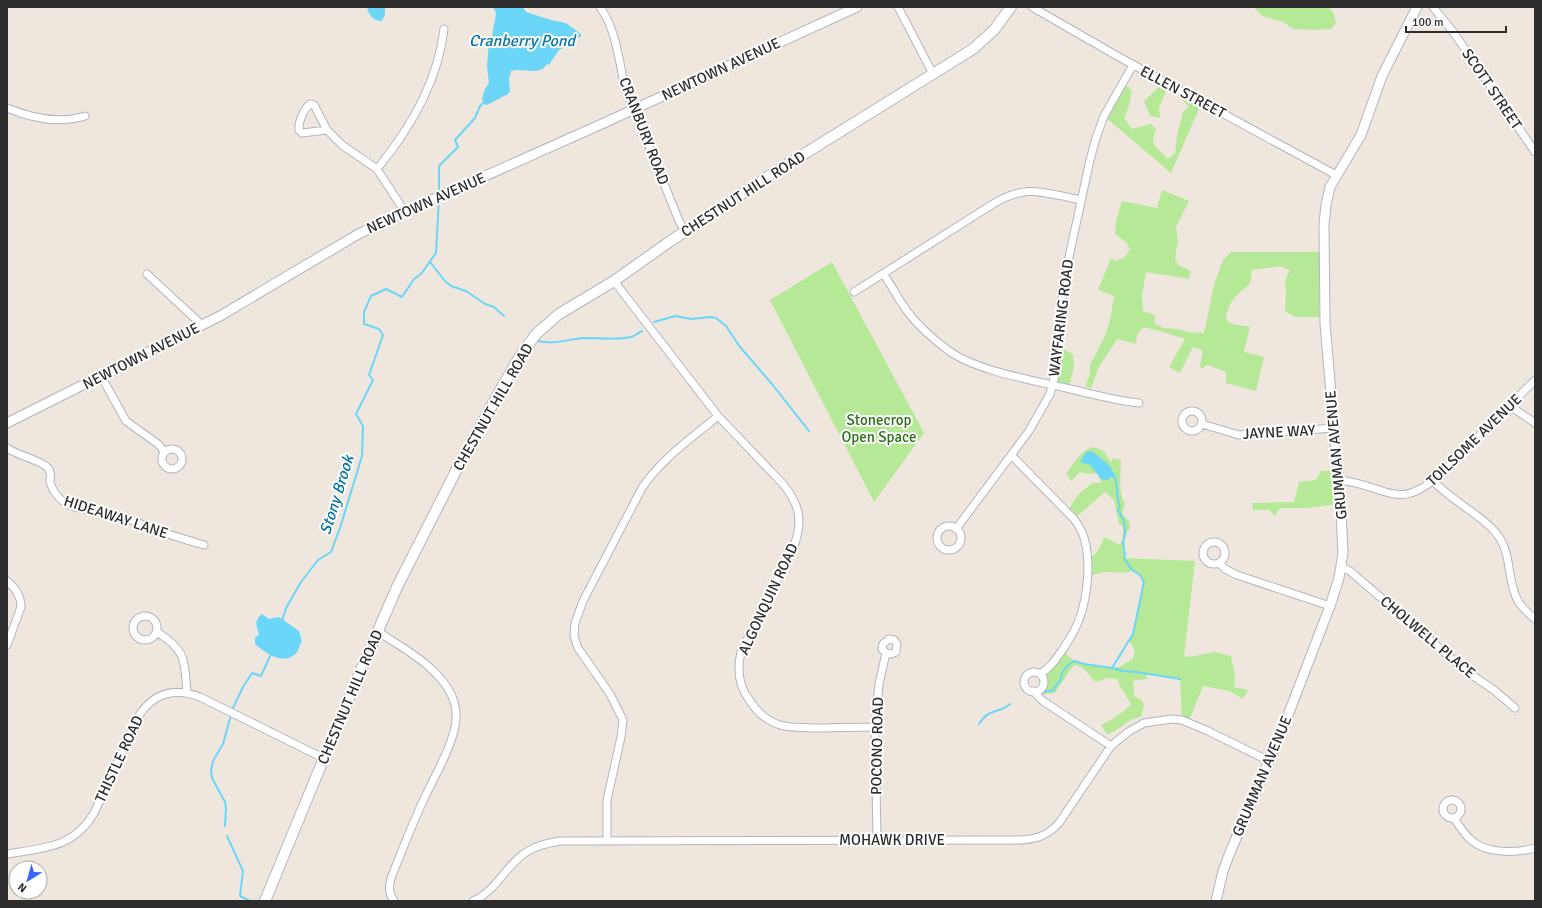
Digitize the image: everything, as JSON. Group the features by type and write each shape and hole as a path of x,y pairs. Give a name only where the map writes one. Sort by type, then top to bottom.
{"main road":[{"name":"CHESTNUT HILL ROAD","path":"265,901 323,758 406,569 459,465 507,377 523,351 536,334 559,314 614,281 685,231 784,166 973,49 987,38 1011,7"}],"street":[{"name":"CRANBURY ROAD","path":"600,7 608,22 620,61 624,84 679,221 685,231"},
{"name":"NEWTOWN AVENUE","path":"7,423 242,304 355,236 428,201 857,7"},
{"path":"898,7 933,74"},
{"name":"ELLEN STREET","path":"1032,7 1133,65 1336,175"},
{"name":"GRUMMAN AVENUE","path":"1216,901 1229,855 1269,761 1330,606 1341,567 1342,553 1339,480 1326,333 1324,224 1328,196 1336,175 1361,135 1382,76 1417,7"},
{"name":"SCOTT STREET","path":"1434,7 1454,33 1535,152"},
{"path":"377,169 401,139 420,107 440,52 444,29"},
{"name":"WAYFARING ROAD","path":"956,529 1037,419 1046,404 1053,385 1062,294 1080,200 1101,124 1113,99 1133,65"},
{"path":"327,130 302,133 299,130 298,127 305,109 310,104 314,105 327,130 342,145 377,169 405,212"},
{"path":"7,108 34,117 66,120 85,116"},
{"path":"854,292 884,275 993,204 1012,194 1032,191 1080,200"},
{"path":"148,274 202,325"},
{"path":"884,275 914,319 929,335 956,356 996,370 1053,385 1123,401 1139,403"},
{"name":"ALGONQUIN ROAD","path":"614,281 718,416 783,484 793,499 799,515 799,530 795,543 744,643 741,652 739,668 740,678 745,694 754,708 762,716 781,725 823,728 875,727"},
{"path":"101,376 126,421 158,444 164,451"},
{"name":"TOILSOME AVENUE","path":"1339,480 1395,495 1420,490 1433,481 1535,380"},
{"path":"1510,406 1535,422"},
{"path":"607,840 607,800 622,732 623,720 610,694 578,648 574,636 574,622 586,595 649,477 666,460 718,416"},
{"name":"JAYNE WAY","path":"1202,424 1239,435 1334,428"},
{"name":"HIDEAWAY LANE","path":"7,448 18,455 47,467 51,474 50,483 58,498 65,503 96,512 115,515 204,545"},
{"path":"1011,455 1074,519 1082,532 1086,544 1088,577 1080,620 1074,634 1051,666 1040,674"},
{"path":"1433,481 1496,532 1504,546 1513,590 1518,601 1535,619"},
{"path":"1218,563 1225,569 1237,575 1330,606"},
{"name":"CHOLWELL PLACE","path":"1341,567 1346,568 1466,671 1494,690 1515,708"},
{"path":"7,581 18,593 21,602 20,613 7,645"},
{"path":"378,631 419,659 439,675 453,698 456,714 455,728 450,744 422,802 391,878 389,888 394,901"},
{"path":"157,632 175,644 184,659 187,692 228,710 323,758"},
{"name":"POCONO ROAD","path":"877,840 875,727 879,684 886,653"},
{"path":"1033,692 1042,687 1043,681 1040,674 1031,672 1026,676 1024,682 1027,689 1033,692 1042,701 1112,746"},
{"name":"THISTLE ROAD","path":"7,854 56,845 66,841 80,832 89,822 94,813 136,722 144,709 152,701 162,696 187,692"},
{"name":"MOHAWK DRIVE","path":"473,901 492,889 508,869 527,851 543,843 560,841 1021,840 1039,838 1060,823 1112,746 1128,732 1144,723 1172,719 1194,724 1269,761"},
{"path":"1454,818 1465,834 1477,845 1486,848 1509,851 1535,848"}],"green space":[{"path":"1254,7 1329,7 1334,14 1336,23 1331,29 1293,29 1283,22 1262,16"},
{"path":"1161,80 1169,84 1159,108 1160,118 1150,116 1144,101 1159,87"},
{"path":"1123,82 1132,91 1129,106 1124,118 1132,129 1151,124 1156,129 1153,139 1154,145 1168,159 1175,153 1177,136 1183,112 1189,107 1180,97 1183,92 1202,102 1171,173 1104,116"},
{"path":"1162,190 1189,201 1176,227 1178,241 1175,257 1178,265 1191,271 1189,279 1146,272 1142,296 1143,311 1155,315 1154,323 1163,328 1204,333 1214,285 1223,260 1231,252 1319,252 1319,317 1295,317 1285,311 1285,281 1290,270 1280,266 1252,270 1250,284 1237,295 1231,303 1226,320 1232,324 1250,327 1244,352 1264,357 1256,391 1226,383 1226,372 1207,365 1201,369 1200,366 1203,351 1193,347 1180,373 1169,367 1185,339 1143,327 1137,335 1136,344 1117,339 1099,367 1091,388 1085,387 1090,374 1090,365 1105,336 1110,320 1114,296 1098,290 1111,258 1116,261 1125,257 1130,249 1126,242 1115,234 1116,221 1122,201 1157,208"},
{"name":"Stonecrop Open Space","path":"832,262 924,433 874,502 770,300"},
{"path":"1056,346 1073,354 1074,366 1069,388 1053,385"},
{"path":"1094,447 1104,451 1111,463 1113,458 1121,460 1121,494 1125,503 1122,514 1129,521 1130,528 1124,539 1124,558 1195,561 1184,656 1190,657 1214,652 1231,656 1235,675 1234,687 1248,690 1243,699 1229,691 1203,686 1188,723 1182,720 1180,679 1146,674 1147,679 1133,681 1134,696 1142,700 1144,706 1141,717 1128,722 1107,734 1101,725 1117,716 1131,704 1118,683 1118,679 1107,678 1096,682 1085,670 1075,665 1055,693 1043,694 1043,701 1036,691 1041,688 1043,684 1043,679 1040,674 1062,650 1074,661 1112,668 1119,667 1133,659 1135,651 1129,641 1133,634 1142,591 1143,578 1132,571 1123,573 1104,572 1088,577 1087,558 1096,553 1104,537 1120,545 1123,538 1123,526 1119,524 1114,500 1105,492 1074,519 1067,512 1078,495 1092,483 1101,483 1100,476 1096,473 1088,474 1080,472 1071,481 1066,474 1086,450"},
{"path":"1338,470 1337,504 1306,508 1280,508 1275,516 1269,510 1253,510 1252,503 1294,502 1299,482 1316,480 1321,471"}],"water":[{"path":"367,7 385,7 385,14 382,21 376,20 372,17"},
{"name":"Cranberry Pond","path":"493,7 523,7 526,12 566,23 581,34 581,37 571,40 569,45 559,50 549,65 547,64 540,70 511,71 509,79 510,91 508,94 487,105 484,104 482,100 484,91 489,83 487,66 489,43 492,41 496,13"},
{"path":"1092,451 1109,465 1117,479 1112,477 1107,480 1100,479 1090,465 1080,462 1086,452"},
{"path":"262,614 269,619 279,617 299,631 302,641 297,652 287,658 275,657 255,644 255,638 259,634 257,621 259,616"}],"waterway":[{"name":"Stony Brook","path":"439,193 439,166 458,147 455,140 475,118 480,106 484,102"},
{"name":"Stony Brook","path":"282,621 286,608 301,582 318,560 331,552 362,456 363,426 356,414 373,380 369,375 383,335 379,329 364,324 364,312 371,296 386,289 402,297 414,279 421,274 436,253 439,199"},
{"path":"430,262 445,281 451,286 466,291 485,304 494,307 504,316"},
{"path":"654,322 675,316 691,319 710,317 716,318 726,326 740,347 772,384 809,431"},
{"path":"535,340 541,342 554,342 584,338 625,338 632,337 642,331"},
{"path":"1044,692 1054,690 1063,671 1074,661 1112,668 1133,634 1144,582 1140,575 1132,570 1124,558 1124,521 1118,510 1120,507 1115,477"},
{"name":"Stony Brook","path":"232,710 243,687 252,673 261,676 271,654"},
{"path":"1113,668 1123,671 1180,679"},
{"path":"979,724 990,713 1010,704"},
{"name":"Stony Brook","path":"225,826 225,802 212,778 211,770 213,761 223,744 231,715"},
{"name":"Stony Brook","path":"227,836 243,871 240,896 250,901"}]}
